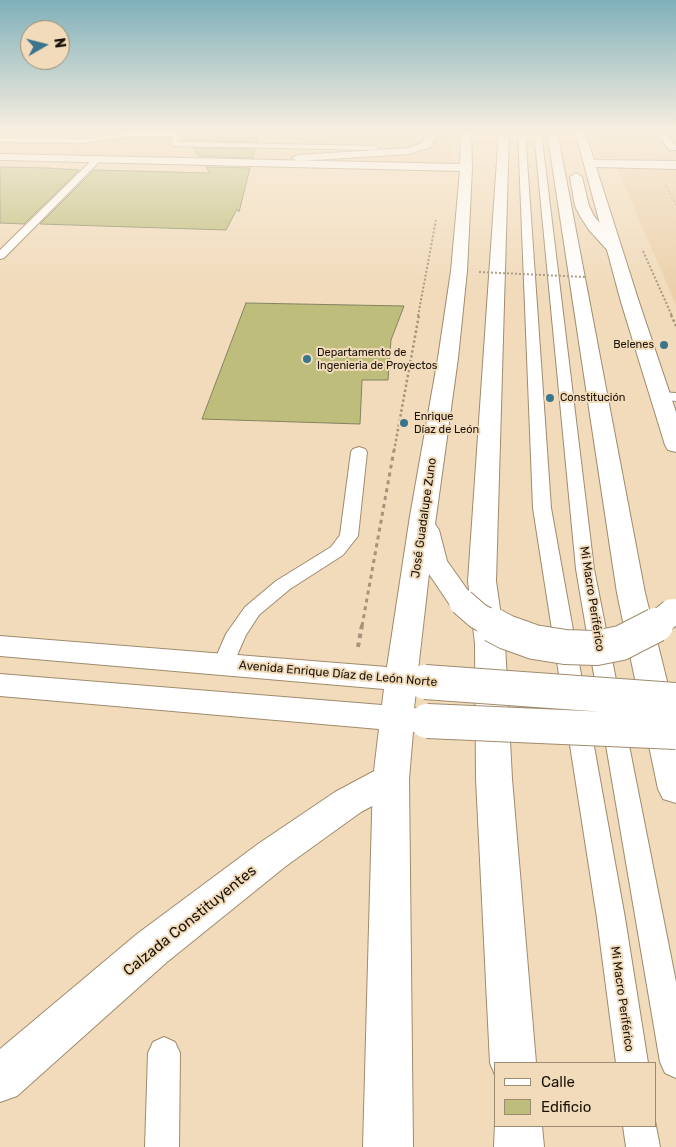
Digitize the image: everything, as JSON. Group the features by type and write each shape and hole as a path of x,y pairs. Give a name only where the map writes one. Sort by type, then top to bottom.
{"main road":[{"name":"José Guadalupe Zuno","path":"388,1147 391,779 412,720 423,516 460,271 464,185"},
{"path":"501,185 482,581 490,644 494,779 513,1062"},
{"path":"575,185 631,592 676,789"},
{"path":"585,185 614,249 668,396 676,445"},
{"path":"423,516 434,561 462,602 478,616 506,632 534,642 566,647 596,648 621,643 655,626 674,608"},
{"name":"Avenida Enrique Díaz de León Norte","path":"0,646 676,700"},
{"path":"0,685 412,720 676,732"},
{"name":"Calzada Constituyentes","path":"0,1079 152,948 272,855 348,802 391,779"},
{"path":"518,1127 519,1147"}],"lane":[{"path":"0,256 72,185"},
{"name":"Mi Macro Periférico","path":"524,185 542,508 611,918 632,1062"},
{"name":"Mi Macro Periférico","path":"543,185 585,569 676,1062"},
{"path":"224,664 236,634 252,611 283,585 337,551 349,536 359,452"},
{"path":"162,1147 164,1053"},
{"path":"640,1127 643,1147"}],"path":[{"path":"479,272 585,277"}],"shaded area":[{"path":"624,185 676,185 676,305"}],"building":[{"path":"0,185 64,185 24,224 0,223"},
{"path":"79,185 246,185 239,212 237,209 226,230 40,224"},
{"name":"Departamento de Ingenieria de Proyectos","path":"246,303 404,306 391,340 388,380 362,380 360,424 202,419"}],"place":[{"name":"Belenes","path":"664,345"},
{"name":"Departamento de Ingenieria de Proyectos","path":"307,359"},
{"name":"Constitución","path":"550,398"},
{"name":"Enrique Díaz de León","path":"404,423"}]}
